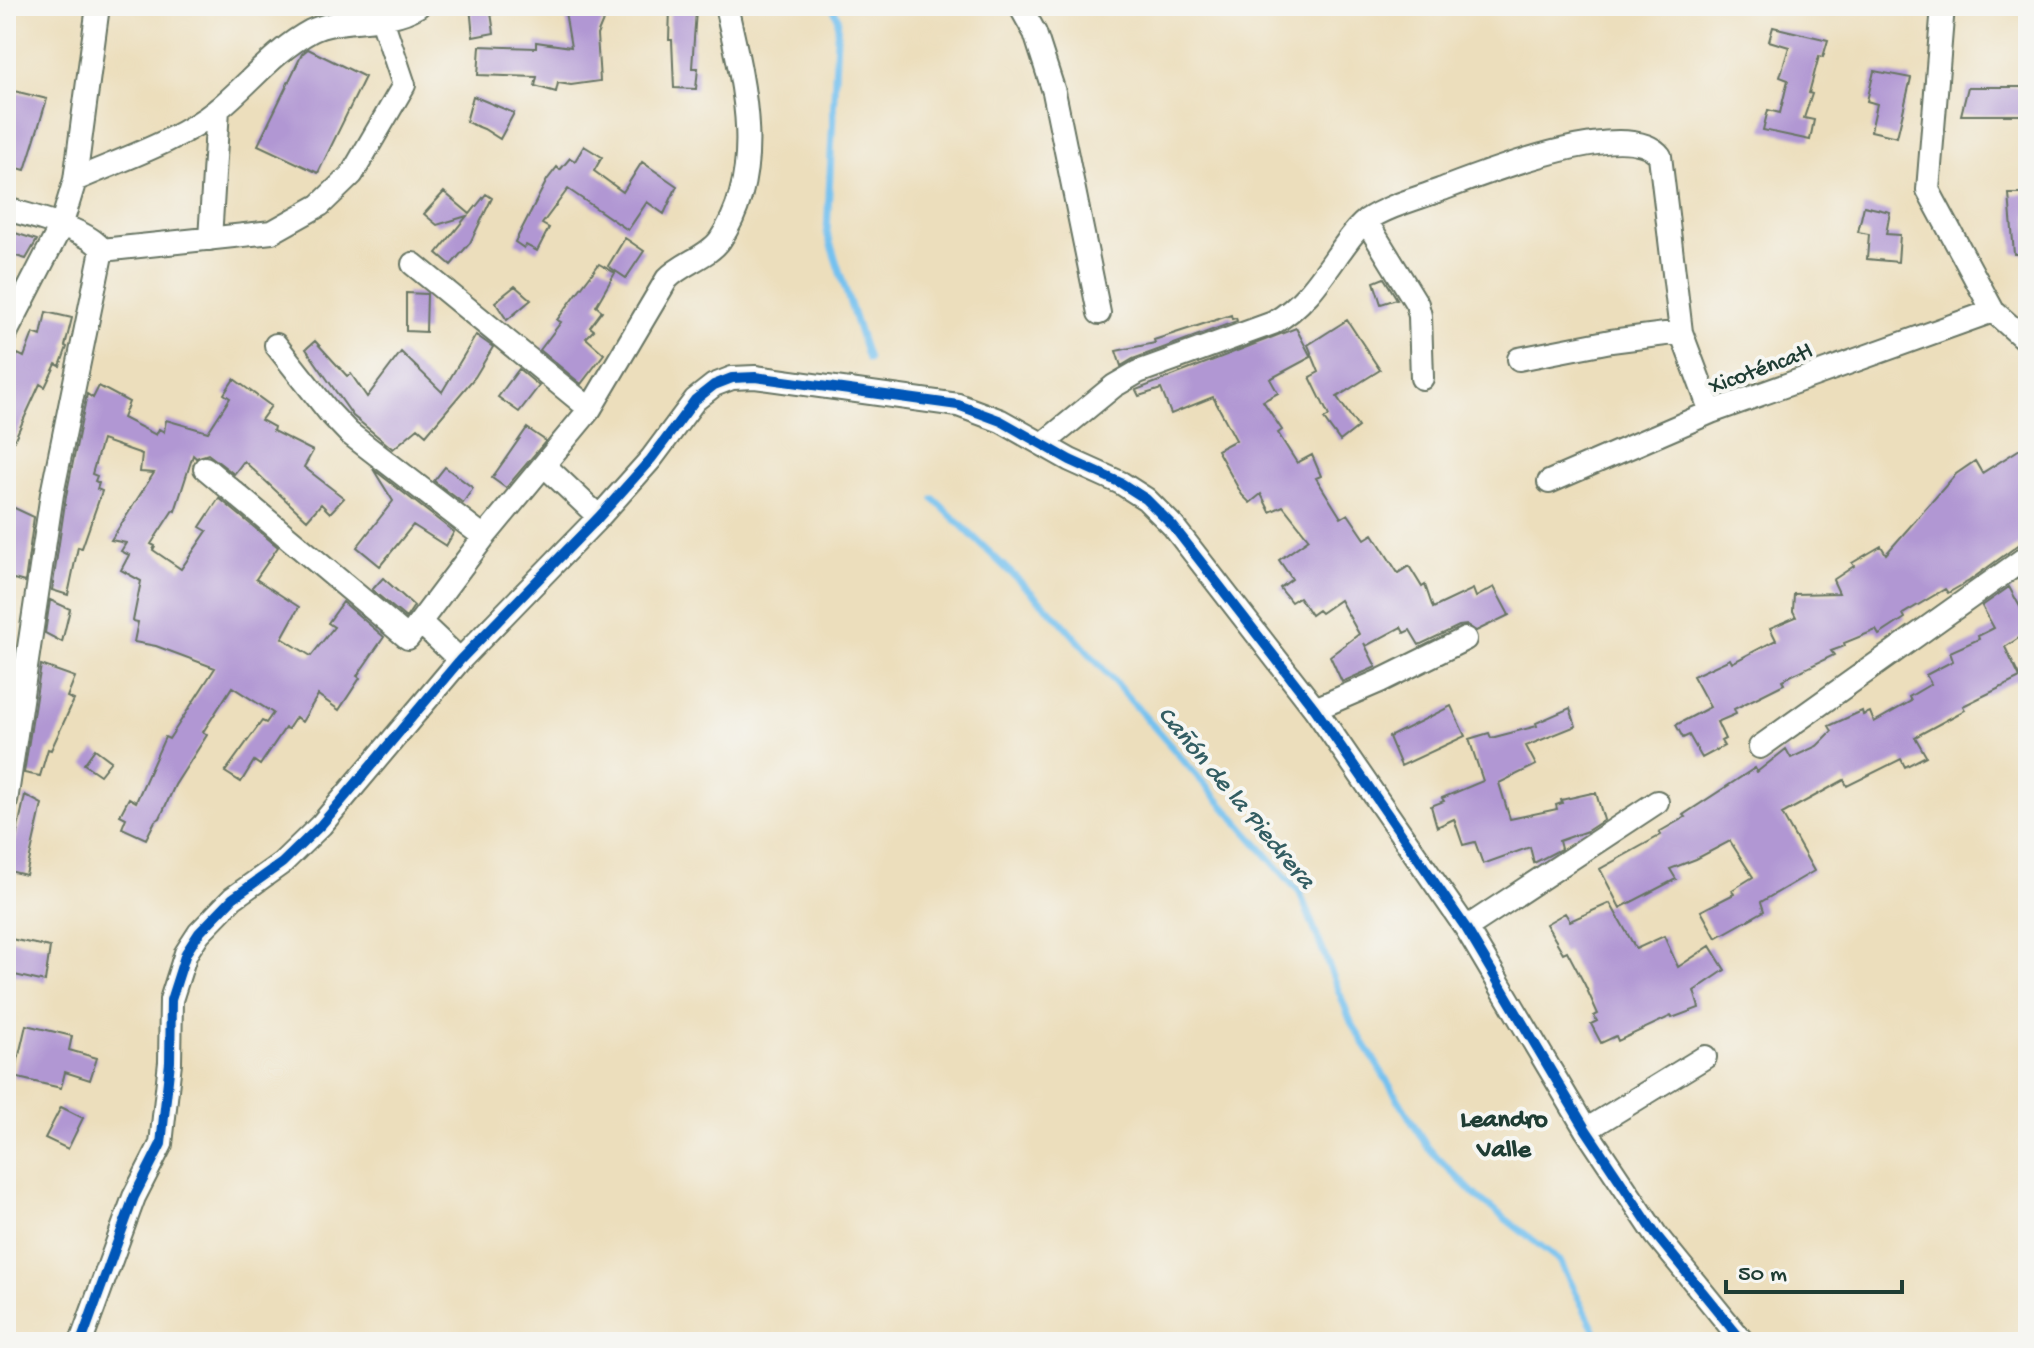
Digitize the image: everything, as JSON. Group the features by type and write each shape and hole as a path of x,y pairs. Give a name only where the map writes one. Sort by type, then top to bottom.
{"street":[{"path":"6,333 61,226 75,180 98,6"},
{"path":"75,180 195,126 288,45 316,29 382,19 418,6"},
{"path":"205,468 408,638 484,537 590,409 667,279 678,268 708,252 720,240 747,171 740,65 726,6"},
{"path":"1020,6 1035,33 1054,92 1099,313"},
{"path":"1943,6 1928,190 1993,311 2028,342"},
{"path":"101,253 272,232 320,205 352,174 404,85 382,19"},
{"path":"210,239 218,109"},
{"path":"1043,444 1114,386 1138,372 1273,323 1290,313 1304,300 1356,230 1380,213 1529,157 1562,149 1609,144 1646,146 1656,150 1660,156 1681,332 1711,412"},
{"path":"6,209 61,226 95,241 101,253 52,494 6,801"},
{"path":"1366,221 1417,304 1422,378"},
{"path":"413,264 590,409"},
{"name":"Xicoténcatl","path":"1549,482 1711,412 1993,311"},
{"path":"1519,359 1611,341 1681,332"},
{"path":"276,345 349,433 484,537"},
{"path":"81,1342 134,1197 161,1144 170,1062 171,1000 186,953 215,914 282,863 321,825 460,660 651,459 695,400 714,385 732,378 755,377 958,405 1001,421 1146,499 1173,526 1315,709 1466,928 1586,1130 1656,1235 1743,1342"},
{"path":"545,466 599,517"},
{"path":"1760,747 2028,556"},
{"path":"420,622 460,660"},
{"path":"1315,709 1465,639"},
{"path":"1466,928 1657,802"},
{"path":"1586,1130 1705,1057"}],"building":[{"path":"470,6 490,6 494,33 473,37"},
{"path":"564,6 609,6 597,35 600,81 571,85 558,83 556,92 535,86 537,77 478,75 480,46 536,48 536,42 571,47"},
{"path":"670,8 696,10 692,68 698,68 696,89 674,88 672,40 669,40"},
{"path":"1773,27 1828,40 1823,57 1819,56 1804,118 1814,120 1810,140 1763,130 1768,110 1780,113 1788,80 1780,77 1789,47 1769,41"},
{"path":"308,49 365,77 318,173 258,145 302,54"},
{"path":"1874,71 1911,78 1897,137 1871,131 1877,104 1867,101"},
{"path":"1968,87 2028,87 2028,115 1961,115"},
{"path":"6,89 47,99 25,170 6,165"},
{"path":"473,96 514,113 500,139 466,122"},
{"path":"584,146 602,157 594,171 623,192 642,162 677,186 664,214 647,202 628,230 568,189 542,224 549,228 537,251 526,245 524,248 515,242 547,180 557,167 560,170 570,158 575,161"},
{"path":"444,192 470,214 486,194 492,198 470,243 451,265 437,253 467,216 437,225 424,214"},
{"path":"2009,194 2028,194 2028,254 2014,254"},
{"path":"1864,206 1890,212 1886,234 1900,235 1898,262 1867,259 1869,234 1858,232"},
{"path":"6,230 37,240 26,259 6,253"},
{"path":"625,238 644,251 626,278 608,266"},
{"path":"599,264 615,273 596,306 602,311 590,327 594,330 586,338 604,354 581,384 540,350 561,322 557,320"},
{"path":"1384,278 1397,299 1381,304 1374,282"},
{"path":"515,286 531,300 507,320 495,302"},
{"path":"406,293 427,294 426,332 406,331"},
{"path":"46,312 72,318 67,347 60,366 56,364 45,387 40,384 6,458 6,378 18,354 24,357 33,333 41,336"},
{"path":"1231,315 1237,321 1121,366 1116,351 1155,343 1154,340"},
{"path":"1347,320 1380,370 1337,397 1358,427 1340,441 1324,419 1329,416 1310,377 1319,372 1308,345"},
{"path":"1296,328 1311,357 1270,379 1278,393 1263,401 1282,430 1278,433 1297,463 1312,455 1321,476 1316,478 1341,518 1348,514 1365,539 1373,534 1398,573 1409,566 1422,587 1425,585 1433,608 1473,589 1476,597 1494,587 1509,615 1476,631 1467,625 1459,626 1419,645 1410,630 1404,633 1401,627 1366,646 1364,643 1376,667 1342,682 1330,656 1359,634 1340,600 1321,613 1318,610 1311,615 1299,597 1291,602 1280,588 1292,579 1279,560 1309,539 1283,506 1270,512 1261,494 1250,503 1242,495 1217,450 1236,440 1213,397 1171,414 1161,389 1139,396 1136,390"},
{"path":"476,335 493,347 475,377 426,435 418,428 393,449 353,416 306,349 315,341 347,376 351,374 367,397 401,352 442,392"},
{"path":"519,369 539,386 519,412 498,397"},
{"path":"234,379 271,406 261,420 274,427 273,431 313,451 304,467 344,498 330,513 321,504 307,520 244,461 234,474 208,454 196,458 193,455 175,511 151,544 155,546 153,550 181,569 207,531 200,527 219,498 278,547 256,579 299,607 282,638 311,656 334,627 328,623 343,602 384,637 357,676 360,678 339,710 318,695 302,722 296,717 260,765 254,761 241,782 225,772 262,721 266,723 273,713 232,687 203,732 207,735 146,839 122,828 126,818 120,815 129,798 136,802 165,737 169,739 215,668 156,646 134,642 138,622 133,621 141,581 121,570 129,555 121,551 126,543 111,540 154,473 140,472 142,454 102,440 92,474 97,476 97,489 102,491 82,548 78,547 68,595 52,590 66,496 87,394 93,398 99,386 129,402 123,418 156,435 159,429 164,432 166,420 208,432 230,398 224,394"},
{"path":"527,428 546,441 506,488 492,478"},
{"path":"2028,444 2028,538 1969,581 1948,593 1945,589 1903,614 1905,618 1879,635 1876,630 1844,643 1845,646 1831,651 1834,655 1782,680 1784,684 1734,709 1736,714 1717,722 1725,739 1721,741 1724,746 1702,758 1689,735 1683,738 1676,725 1710,707 1693,676 1730,659 1732,663 1776,640 1770,628 1796,617 1793,611 1794,594 1839,593 1833,580 1854,566 1852,563 1881,546 1886,554 1956,474 1975,461 1982,473"},
{"path":"445,467 473,488 463,503 434,481"},
{"path":"373,469 454,532 446,546 413,525 380,566 357,547 393,501"},
{"path":"6,504 34,517 25,582 6,577"},
{"path":"383,578 414,606 406,618 372,590"},
{"path":"2009,587 2028,621 2028,632 2005,647 2020,678 1963,706 1965,710 1915,737 1926,756 1905,767 1901,759 1847,786 1844,780 1782,814 1814,871 1761,902 1764,911 1716,938 1701,911 1734,894 1732,890 1753,877 1730,841 1670,869 1676,879 1620,908 1600,869 1661,835 1659,832 1685,817 1683,815 1755,768 1757,772 1786,749 1791,758 1817,746 1832,731 1829,726 1862,711 1863,715 1870,712 1874,722 1911,701 1909,697 1931,684 1926,675 1953,661 1950,652 1979,639 1978,636 1994,628 1982,606"},
{"path":"50,600 70,609 62,642 45,633"},
{"path":"41,665 75,677 67,697 74,700 51,750 48,749 40,776 24,773"},
{"path":"1451,706 1465,736 1401,766 1389,737"},
{"path":"1570,708 1576,726 1526,746 1536,765 1499,783 1510,819 1557,809 1556,805 1562,803 1561,800 1596,793 1604,820 1587,831 1559,841 1561,849 1534,863 1530,847 1483,864 1475,842 1463,845 1454,819 1437,827 1431,806 1444,801 1442,798 1483,781 1469,739 1489,733 1491,738 1537,726 1536,723"},
{"path":"95,749 111,761 100,775 84,764"},
{"path":"25,795 42,804 26,875 9,871"},
{"path":"1610,903 1636,949 1664,936 1678,967 1710,946 1725,970 1694,991 1699,1008 1671,1016 1618,1041 1616,1036 1601,1043 1591,1024 1597,1021 1594,1016 1598,1014 1585,985 1567,951 1563,953 1546,924 1565,913 1570,921"},
{"path":"6,938 50,947 45,982 6,973"},
{"path":"26,1025 72,1036 69,1050 97,1058 90,1080 65,1072 61,1088 14,1077"},
{"path":"61,1107 83,1118 68,1149 45,1138"}],"waterway":[{"name":"Cañón de la Piedrera","path":"832,6 838,18 827,233 868,359"},
{"name":"Cañón de la Piedrera","path":"934,499 1060,620 1300,893 1351,1022 1428,1148 1476,1196 1560,1261 1598,1342"}],"cycle path":[{"path":"81,1342 134,1197 161,1144 170,1062 171,1000 186,953 199,933 233,898 282,863 321,825 460,660 651,459 695,400 714,385 732,378 755,377 958,405 1001,421 1146,499 1173,526 1315,709 1466,928 1586,1130 1656,1235 1743,1342"}],"district":[{"name":"Leandro Valle","path":"1504,1132"}]}
